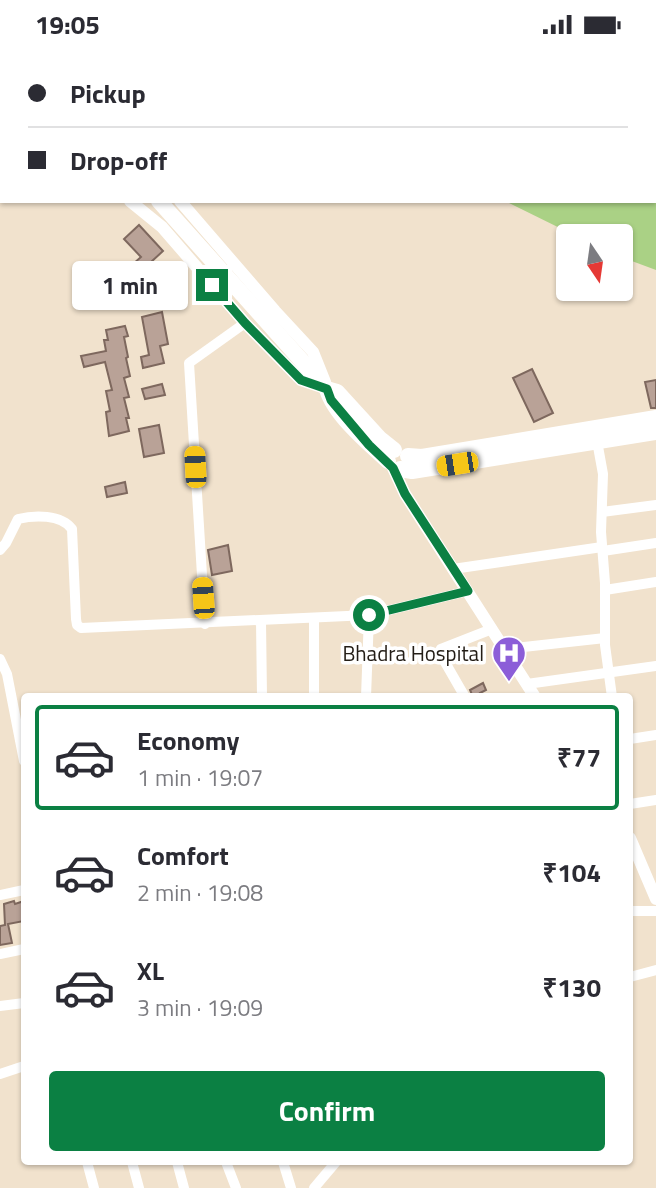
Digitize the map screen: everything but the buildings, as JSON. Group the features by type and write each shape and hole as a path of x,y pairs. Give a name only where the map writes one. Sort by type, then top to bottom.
{"main road":[{"path":"168,204 327,389 337,392 379,437 397,461 412,471 656,432"},
{"path":"397,461 656,418"}],"street":[{"path":"132,203 162,227 245,323 301,380 327,389"},
{"path":"205,624 189,363 245,323"},
{"path":"597,441 603,474 605,638 612,693"},
{"path":"397,461 405,494 533,693"},
{"path":"602,512 656,505"},
{"path":"0,550 18,519 34,516 68,524 72,529 76,619 81,628 369,615 468,591"},
{"path":"453,569 656,543"},
{"path":"605,590 656,582"},
{"path":"366,693 369,615"},
{"path":"314,618 314,693"},
{"path":"261,621 262,693"},
{"path":"463,693 442,657 441,649 492,629"},
{"path":"505,649 605,638"},
{"path":"0,659 7,674 21,746"},
{"path":"527,684 656,666"},
{"path":"633,739 656,735"},
{"path":"633,804 656,800"},
{"path":"633,845 656,899"},
{"path":"0,895 21,891"},
{"path":"633,911 656,911"},
{"path":"0,954 21,950"},
{"path":"633,976 656,970"},
{"path":"0,1006 21,1003"},
{"path":"0,1074 21,1067"},
{"path":"88,1165 94,1188"},
{"path":"133,1165 139,1188"},
{"path":"178,1165 184,1188"},
{"path":"227,1165 236,1188"},
{"path":"284,1165 291,1188"},
{"path":"314,1188 333,1165"}],"shaded area":[{"path":"509,203 656,203 656,270 634,262 634,224 556,224 556,226"}],"place":[{"name":"Bhadra Hospital","path":"509,683"}],"route":[{"path":"212,285 301,380 327,389 331,400 369,445 388,461 405,494 468,591 369,615"}]}
